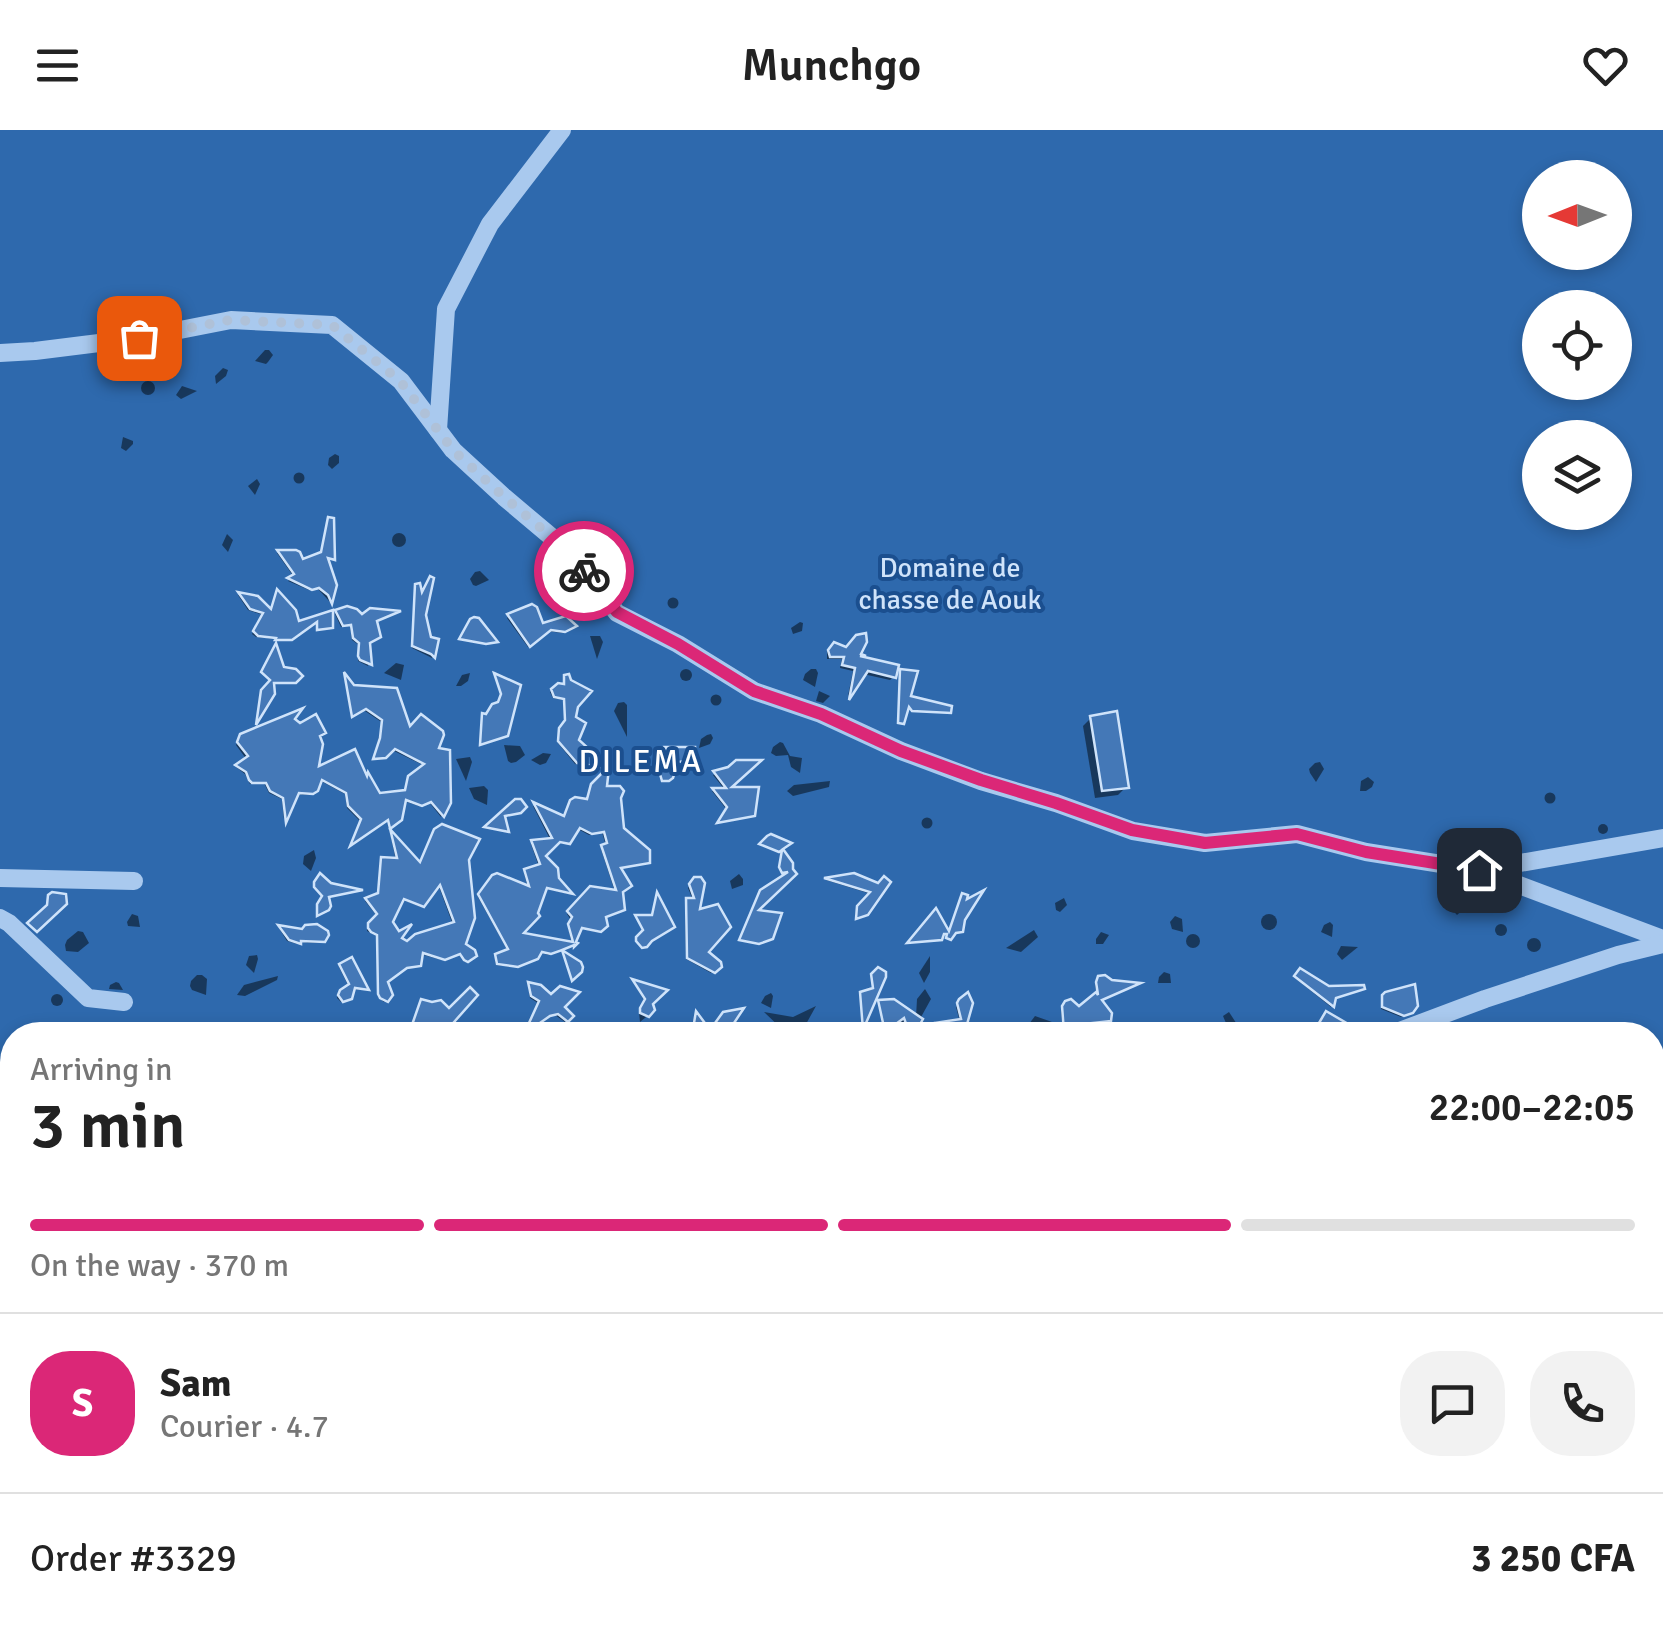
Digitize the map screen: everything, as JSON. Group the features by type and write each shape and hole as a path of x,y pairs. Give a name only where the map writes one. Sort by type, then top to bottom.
{"street":[{"path":"438,430 446,310 490,224 562,130"},
{"path":"0,353 139,338 230,320 332,325 400,381 453,450 567,550 617,612 754,691 821,714 933,763 1132,830 1205,843 1297,834 1366,852 1479,870 1663,942"},
{"path":"1479,870 1663,838"},
{"path":"0,878 134,881"},
{"path":"0,918 88,998 124,1002"},
{"path":"1425,1022 1663,942"}],"green space":[{"name":"Domaine de chasse de Aouk","path":"0,130 1663,130 1663,1022 0,1022"}],"building":[{"path":"328,517 334,518 335,560 328,558 337,585 332,604 319,588 312,590 287,578 294,574 277,550 296,550 303,559 321,552"},
{"path":"430,576 434,578 426,615 431,637 439,639 435,658 412,646 415,584 420,583 422,592"},
{"path":"277,589 296,610 299,621 333,610 333,628 317,630 317,622 292,640 258,636 253,631 263,613 250,609 238,592 258,596 271,609"},
{"path":"532,604 543,623 569,615 577,626 565,632 551,630 530,647 507,614"},
{"path":"347,606 362,614 370,608 401,611 377,621 381,637 370,643 372,665 360,660 359,643 353,638 351,625 343,626 335,610"},
{"path":"474,617 479,618 498,642 459,639"},
{"path":"866,633 867,642 861,654 866,656 860,656 899,665 896,678 868,671 849,700 855,668 842,665 844,657 830,657 828,650 834,642 846,647 856,635"},
{"path":"276,643 284,667 296,669 303,676 296,683 274,683 275,694 256,725 261,690 270,680 261,672"},
{"path":"900,669 918,671 911,696 952,706 951,713 912,711 909,707 904,724 898,723"},
{"path":"344,672 354,685 397,688 410,726 421,714 443,731 439,748 450,750 451,803 444,817 431,802 422,806 406,800 402,820 390,829 388,820 350,846 361,819 348,806 346,793 322,780 313,794 299,793 286,823 283,798 270,791 266,783 252,783 246,772 235,765 248,756 237,742 240,734 303,708 295,719 300,723 316,714 326,733 320,736 323,744 319,766 355,749 380,793 405,790 408,776 424,764 395,749 386,758 373,759 382,720 366,709 352,717"},
{"path":"494,673 521,685 508,736 480,745 482,713 486,714 498,702 501,694"},
{"path":"569,674 571,680 592,691 578,707 576,717 586,723 579,740 611,769 607,786 620,786 624,791 624,828 650,850 650,863 621,868 632,886 623,892 625,910 606,917 608,926 601,932 582,928 574,945 551,954 542,952 538,959 518,967 497,964 495,954 508,949 478,894 497,873 529,886 524,869 540,864 531,840 552,838 533,802 564,816 570,800 587,799 591,784 607,768 577,763 558,741 559,728 565,720 564,699 554,697 551,689 558,683 564,684 564,675","holes":["580,828 592,834 604,832 607,843 601,845 616,890 590,886 567,911 572,917 568,924 573,942 524,933 540,916 547,888 573,894 546,856 560,842 570,844"]},
{"path":"1117,711 1129,788 1102,791 1090,716"},
{"path":"665,747 695,747 694,757 678,762 669,781 662,781 661,769 676,762"},
{"path":"736,760 762,760 732,787 759,787 755,816 717,823 727,807 712,788 726,788 713,771"},
{"path":"515,799 521,799 527,807 521,813 505,816 509,832 484,827"},
{"path":"442,824 480,839 469,860 475,918 466,944 477,956 468,962 460,954 445,960 423,953 421,966 407,968 388,982 393,995 388,1002 378,994 377,935 368,928 377,914 365,898 378,893 381,857 397,858 390,829 420,862 434,829","holes":["440,885 454,922 415,934 407,941 402,938 412,924 399,931 393,922 404,899 424,907"]},
{"path":"771,834 792,843 783,849 797,874 759,910 782,913 773,939 759,944 739,940 760,890 788,872 782,873 779,867 782,850 759,844"},
{"path":"320,873 331,883 363,890 329,897 329,910 317,916 322,896 314,882"},
{"path":"854,873 878,883 884,876 891,882 868,915 856,919 857,906 870,892 824,878"},
{"path":"694,877 701,877 705,883 700,909 718,904 731,927 709,952 721,962 722,967 715,973 687,958 686,898 694,898 689,884"},
{"path":"984,890 965,920 963,932 956,933 951,940 944,934 942,940 907,943 936,908 949,931 962,893 968,895 967,899"},
{"path":"52,892 66,894 67,904 37,932 27,923 47,905"},
{"path":"657,892 675,927 642,948 636,937 643,930 635,915 652,915"},
{"path":"317,924 328,931 325,942 301,944 289,940 278,925 302,929"},
{"path":"562,950 583,967 572,981"},
{"path":"352,957 369,990 355,988 352,999 343,1002 338,995 349,984 339,964"},
{"path":"878,967 886,972 886,977 866,1022 862,1022 860,992 873,988 871,974"},
{"path":"1300,968 1329,986 1364,985 1365,989 1336,998 1334,1007 1294,976"},
{"path":"1098,976 1141,983 1102,1000 1112,1013 1111,1021 1063,1022 1065,1001 1071,999 1079,1006 1096,992 1098,995"},
{"path":"632,979 668,990 653,1004 655,1010 649,1017 640,1013 645,999"},
{"path":"528,982 541,985 551,994 560,986 580,992 565,1007 574,1016 568,1022 558,1014 541,1022 529,1022 539,1001 531,996"},
{"path":"1415,984 1418,1006 1413,1013 1404,1016 1382,1007 1385,992"},
{"path":"470,987 478,995 454,1022 413,1022 421,999 441,1000 449,1008"},
{"path":"968,992 973,1003 968,1022 941,1022 961,1019 959,999"},
{"path":"894,999 923,1019 883,1022 878,1000"},
{"path":"744,1008 735,1022 716,1022 723,1012"},
{"path":"1326,1011 1345,1022 1320,1022"}],"way so far":[{"path":"139,338 230,320 332,325 400,381 453,450 567,550 584,571"}],"district":[{"name":"DILEMA","path":"641,761"}],"route":[{"path":"584,571 617,612 754,691 821,714 901,751 981,780 1132,830 1205,843 1297,834 1366,852 1479,870"}]}
